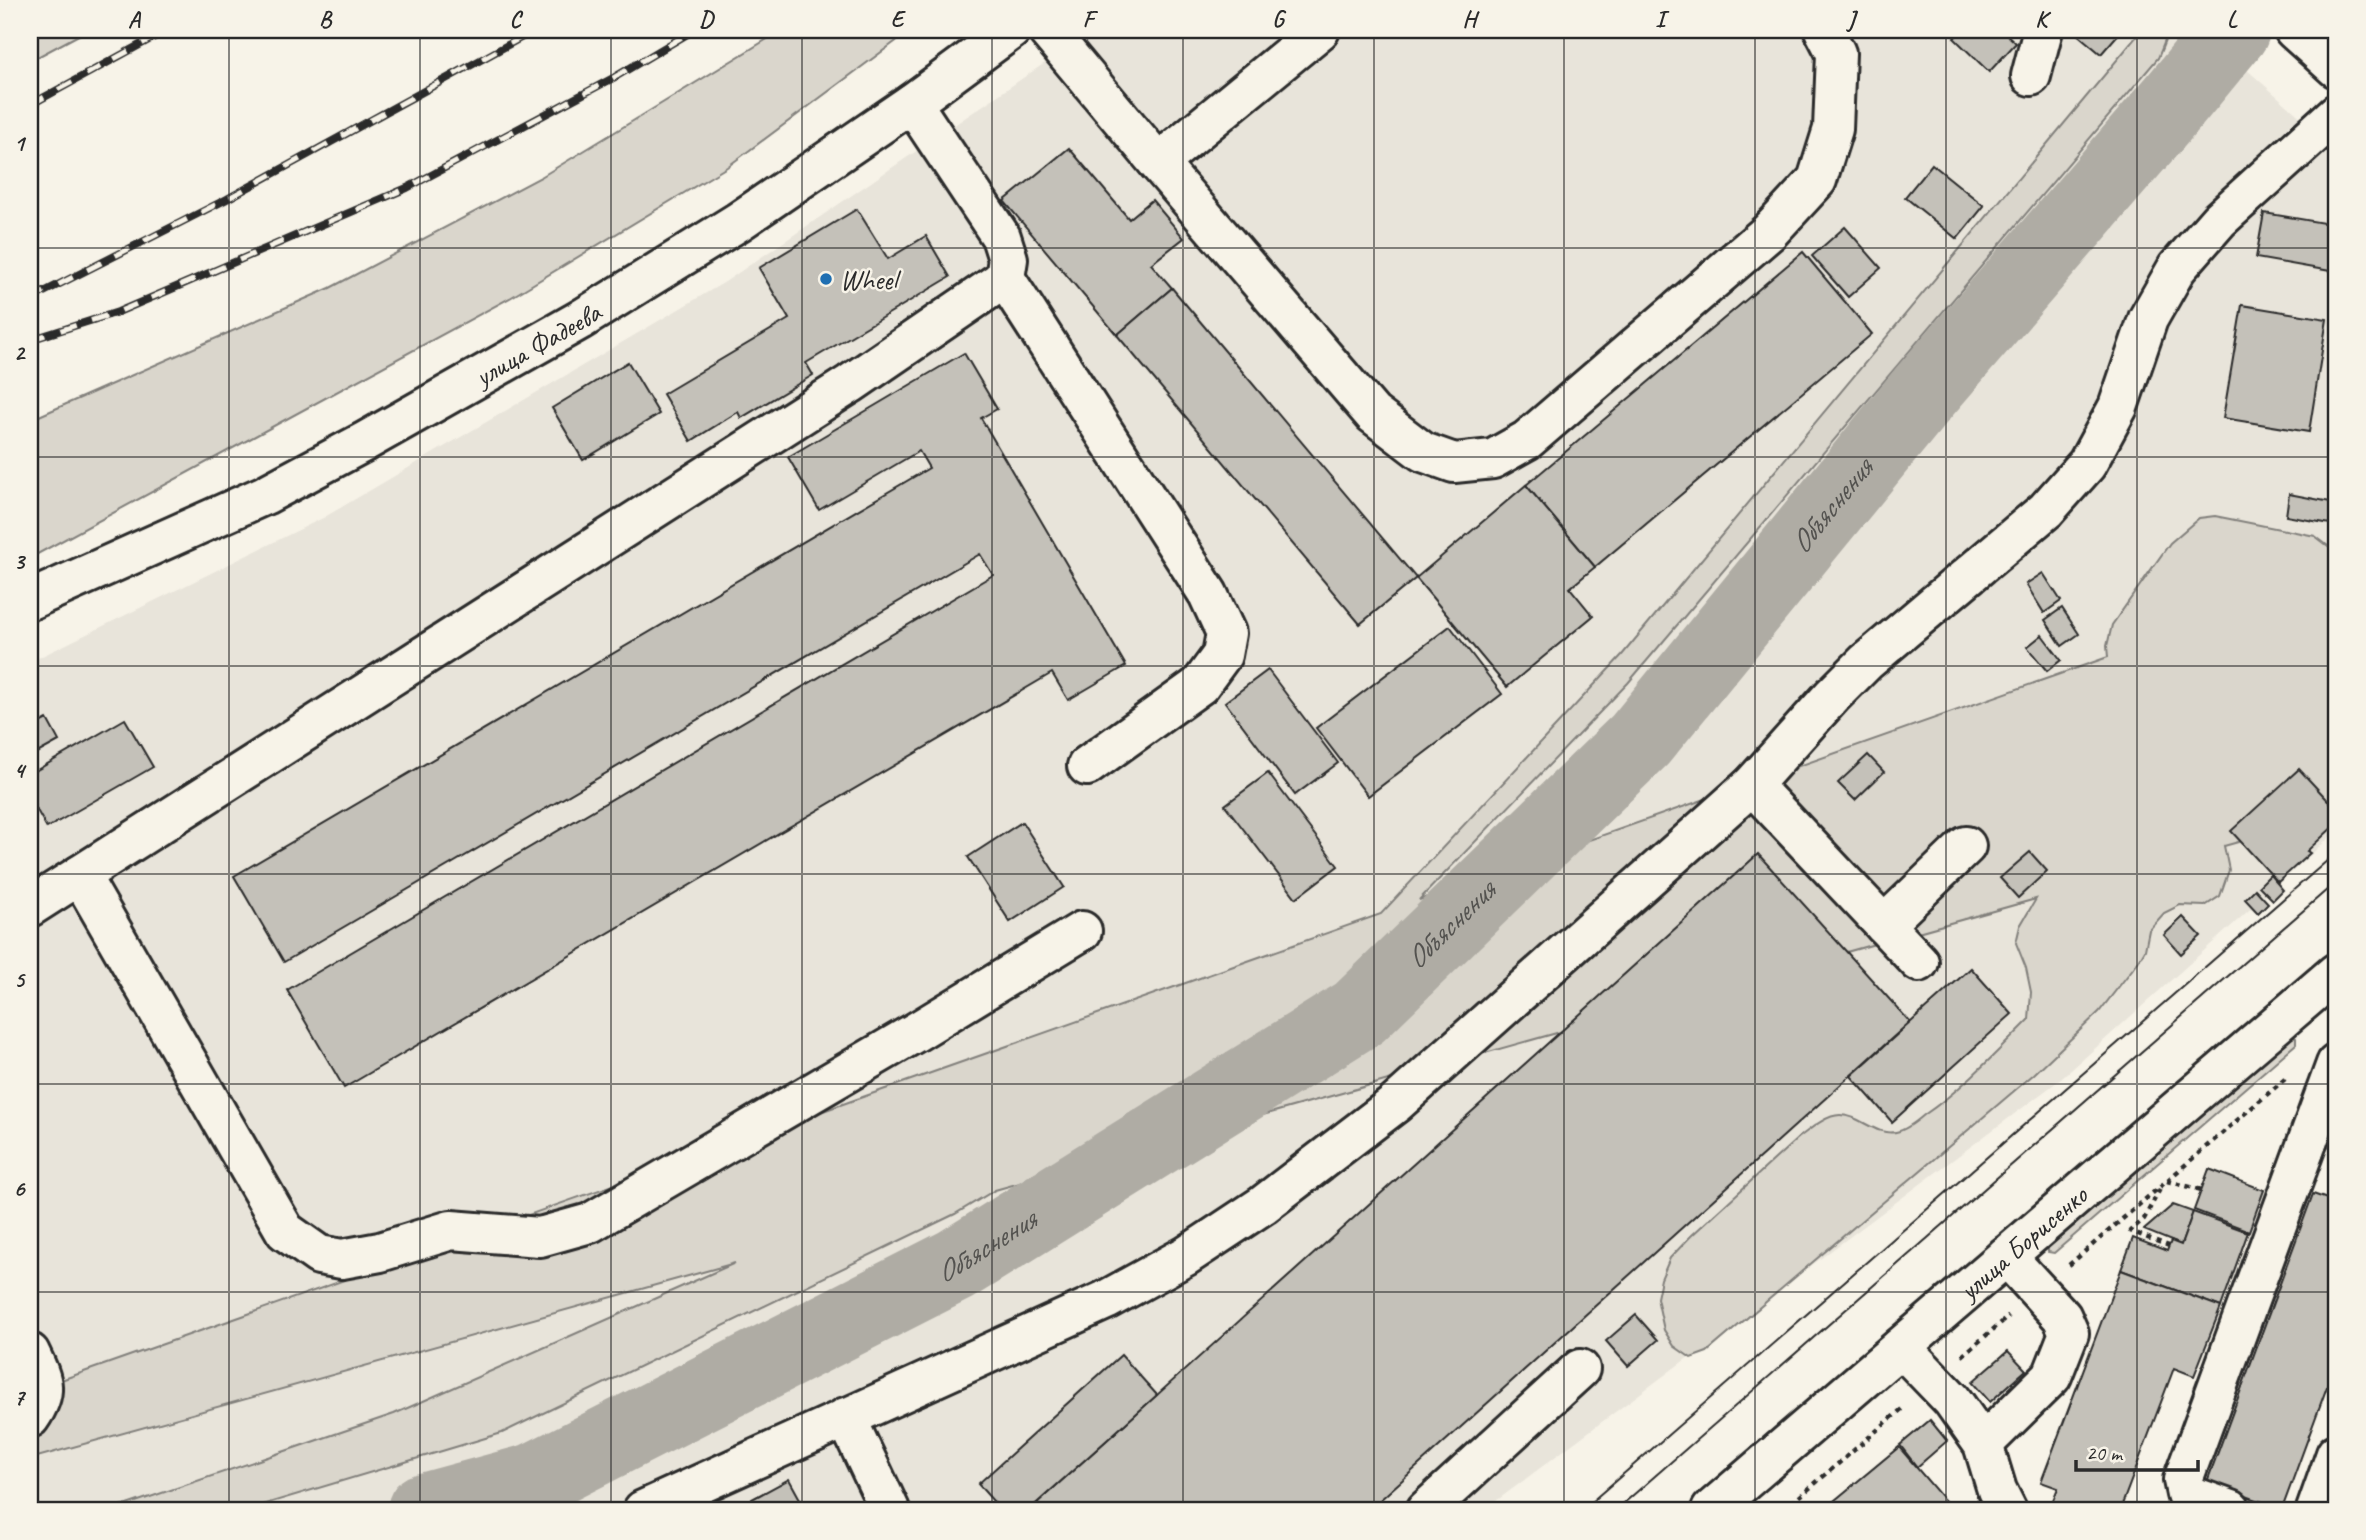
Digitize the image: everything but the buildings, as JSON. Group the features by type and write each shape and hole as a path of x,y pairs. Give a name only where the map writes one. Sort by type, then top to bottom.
{"main road":[{"name":"улица Фадеева","path":"30,600 265,495 419,412 580,320 726,229 912,103 1011,30"},
{"path":"1047,30 1373,414 1423,452 1454,463 1493,459 1527,440 1769,232 1817,180 1833,129 1836,53 1824,30"},
{"path":"1158,163 1320,30"},
{"path":"2031,76 2043,30"},
{"path":"912,103 1000,237 1008,259 1005,278 1208,594 1226,633 1222,655 1200,685 1087,766"},
{"path":"643,1510 1106,1300 1186,1256 1263,1205 1395,1104 1752,785 1866,662 2046,510 2087,464 2119,407 2148,319 2177,268 2219,220 2336,114"},
{"path":"30,907 850,384 1005,278"},
{"path":"1752,785 1919,962"},
{"path":"1884,925 1966,846"},
{"path":"80,875 285,1231 319,1255 342,1259 380,1252 451,1230 540,1237 590,1223 1082,932"},
{"name":"улица Борисенко","path":"1711,1510 2336,973"},
{"path":"2231,1510 2186,1494 2183,1480 2336,1066"},
{"path":"1983,1444 2052,1376 2069,1333 2062,1317 2006,1256"},
{"path":"1901,1347 1952,1401 1983,1444 1993,1504"},
{"path":"30,1353 42,1378 41,1402 30,1418"},
{"path":"1426,1510 1580,1369"},
{"path":"846,1417 884,1506"},
{"path":"2316,1510 2336,1454"}],"path":[{"path":"2167,1181 2202,1190"},
{"path":"2162,1185 2144,1219 2130,1231 2169,1246"}],"shaded area":[{"path":"30,30 88,30 30,61"},
{"path":"782,30 911,30 727,167 510,298 30,558 30,420 330,288 541,177"},
{"path":"1093,30 2191,30 2220,46 2313,128 2336,157 2336,832 2061,1079 1484,1510 30,1510 30,662 323,518 725,282"},
{"path":"2149,30 2158,30 2166,38 2158,58 1628,683 1419,900 2108,657 2107,646 2112,625 2170,543 2199,518 2215,516 2315,536 2332,549 2335,559 2332,577 2336,577 2336,815 2224,846 2229,870 2220,896 2205,906 2180,905 2164,913 2149,930 2145,950 2138,962 2099,1012 2034,1074 1707,1352 1691,1358 1674,1346 1664,1330 1657,1298 1670,1258 1798,1138 1818,1123 1840,1115 1854,1118 1881,1131 1900,1131 1938,1105 1991,1058 2029,1020 2031,992 2026,968 2016,943 2020,926 2036,899 995,1190 955,1214 502,1433 245,1510 112,1510 394,1414 735,1263 30,1459 30,1391 1381,914 1622,655 2136,37"},
{"path":"2291,1037 2296,1038 2296,1044 2054,1253 2048,1252 2048,1246"}],"waterway":[{"name":"Объяснения","path":"424,1510 534,1480 956,1265 1359,1013 1640,740 1924,392 2233,30"}],"tram line":[{"path":"1582,1510 2336,853"},
{"path":"1616,1510 2336,882"}],"railway":[{"path":"30,105 167,30"},
{"path":"30,299 227,199 535,30"},
{"path":"30,340 118,312 407,188 615,77 694,30"}],"place":[{"name":"Wheel","path":"826,279"}]}
